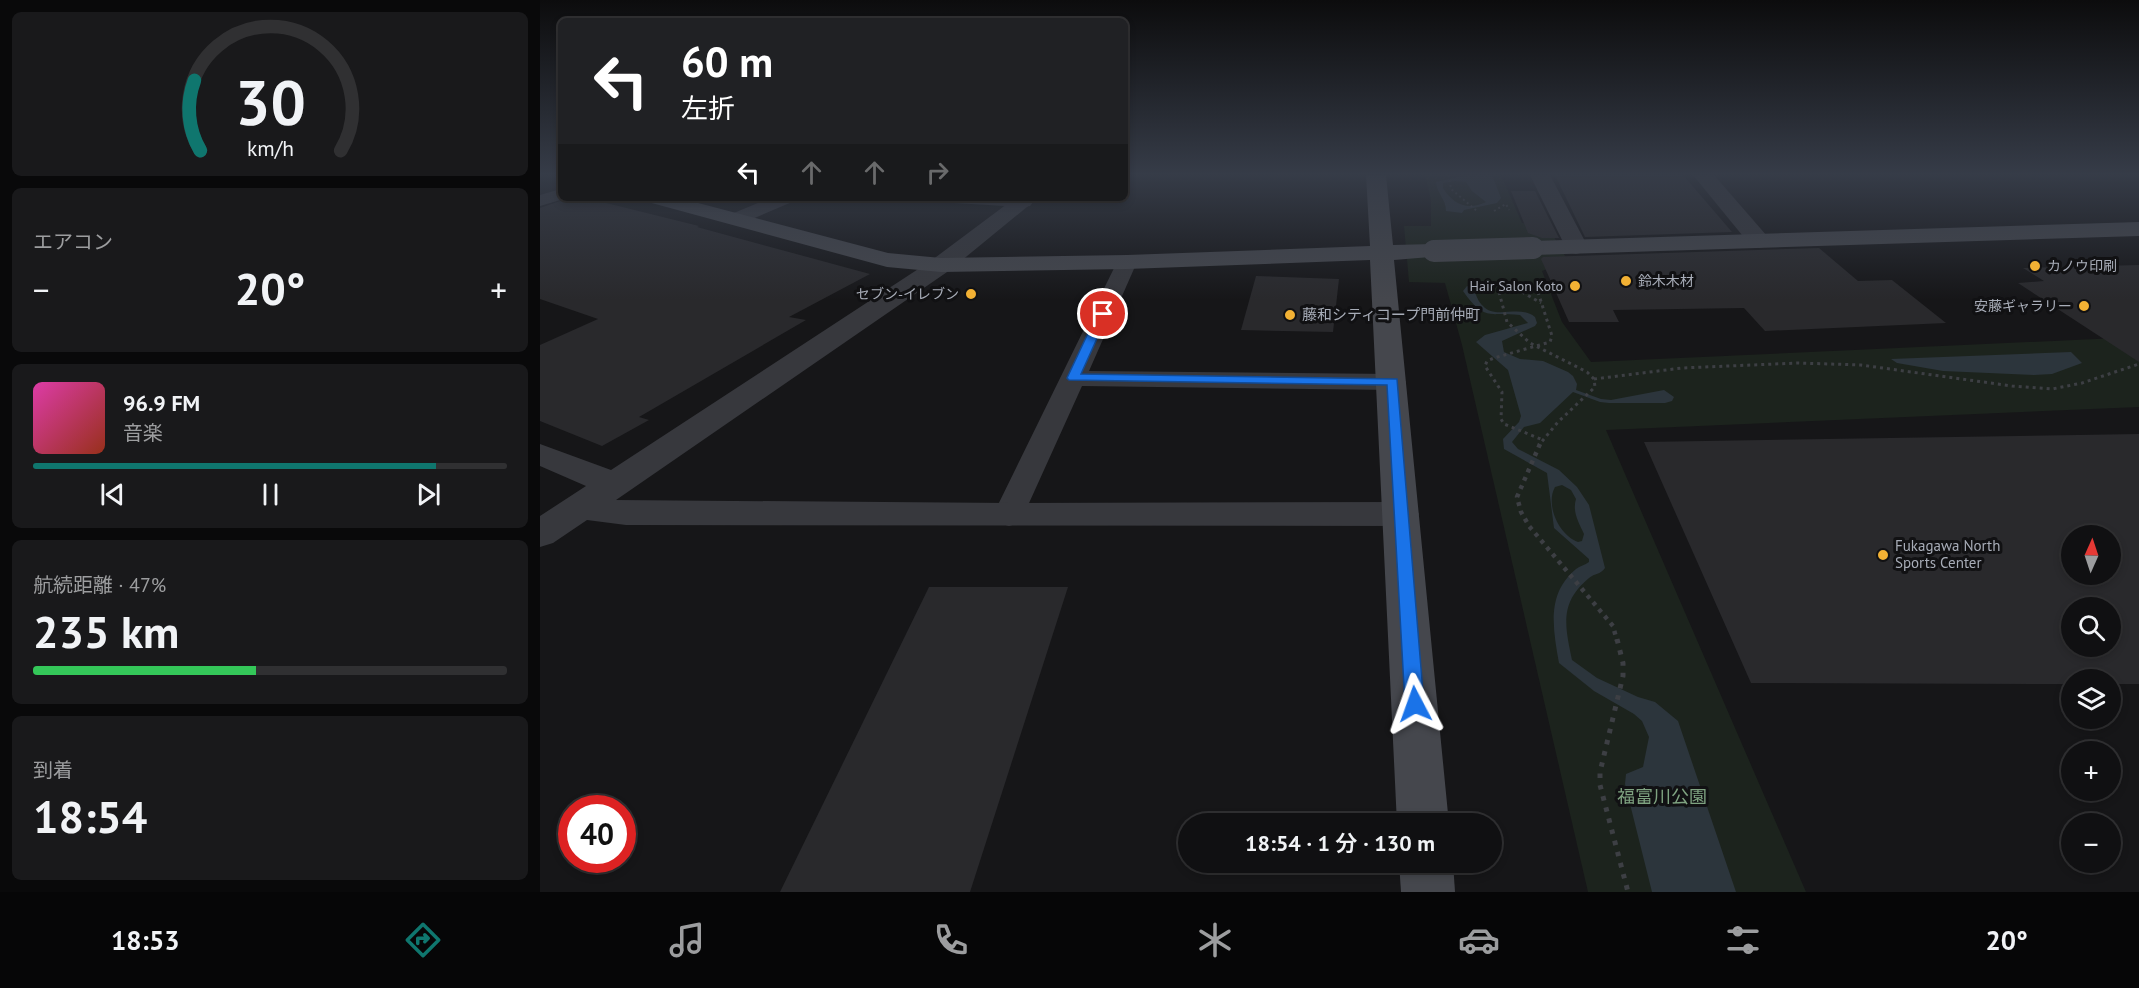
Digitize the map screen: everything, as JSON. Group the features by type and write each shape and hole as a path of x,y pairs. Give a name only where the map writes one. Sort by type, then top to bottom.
{"street":[{"path":"727,217 887,260 941,265 1127,262 2139,229"},
{"path":"540,534 941,265 1004,217"},
{"path":"1379,217 1393,382 1422,813"},
{"path":"1561,217 1576,247"},
{"path":"1738,217 1759,241"},
{"path":"540,454 613,484"},
{"path":"579,507 626,513 1401,514"},
{"path":"1427,873 1428,892"}],"lane":[{"path":"736,219 742,217"},
{"path":"1009,515 1127,262"},
{"path":"1073,378 1393,382"}],"path":[{"path":"1533,276 1552,336 1550,342 1494,358 1487,361 1485,366 1502,392 1501,418 1504,424 1543,440"},
{"path":"1503,309 1505,320 1520,334 1538,347 1587,372 1594,379 1595,387 1557,422 1543,440 1518,492 1521,512 1529,526 1613,626 1623,663 1620,687 1600,772 1600,784 1628,892"},
{"path":"1594,379 1682,368 1798,363 1861,365 1980,382 2052,389 2082,383 2139,364"}],"green space":[{"name":"福富川公園","path":"1431,217 1519,217 1522,223 1547,225 1568,261 1542,271 1562,322 1591,362 2139,337 2139,407 1606,430 1806,892 1588,892 1462,345 1445,283 1409,282 1404,226 1431,226"}],"shaded area":[{"path":"1467,286 1473,288 1480,302 1488,310 1529,313 1535,317 1537,323 1535,326 1502,341 1504,352 1520,359 1543,361 1568,372 1577,384 1576,390 1611,400 1664,390 1674,397 1672,401 1665,403 1609,403 1573,392 1540,423 1524,427 1512,442 1518,449 1559,470 1577,487 1589,505 1605,568 1579,587 1569,606 1566,626 1572,660 1597,678 1638,697 1655,702 1678,721 1736,892 1652,892 1625,784 1626,774 1643,767 1649,737 1642,721 1634,714 1594,691 1559,663 1554,625 1556,601 1566,579 1576,569 1589,562 1589,559 1554,528 1547,473 1504,449 1503,439 1519,422 1521,416 1508,370 1476,342 1485,335 1528,323 1520,315 1493,314 1482,311 1470,301 1463,291","holes":["1562,485 1571,490 1576,499 1577,517 1584,534 1582,541 1578,542 1565,533 1553,510 1552,494 1555,487"]},
{"path":"2071,352 2082,363 2052,374 2034,375 1943,371 1897,363 1891,359"}],"building":[{"path":"540,217 661,217 870,274 789,317 806,320 639,417 649,420 602,446 540,421 540,345 598,319 540,299"},
{"path":"1521,217 1548,217 1559,238 1542,238 1528,233"},
{"path":"1575,217 1719,217 1732,232 1585,237"},
{"path":"1819,248 1858,281 1892,280 1946,323 1765,331 1744,308 1613,310 1619,322 1569,322 1541,259 1543,257"},
{"path":"2139,265 2139,362 2018,283 2044,281 2023,268"},
{"name":"藤和シティコープ門前仲町","path":"1256,276 1339,279 1333,332 1241,330"},
{"name":"Fukagawa North Sports Center","path":"2139,434 2139,684 2121,684 2121,669 2061,669 2061,684 1751,683 1644,442"},
{"path":"929,587 1068,587 970,892 780,892"}],"place":[{"name":"カノウ印刷","path":"2035,266"},
{"name":"鈴木木材","path":"1626,281"},
{"name":"Hair Salon Koto","path":"1575,286"},
{"name":"セブン-イレブン","path":"971,294"},
{"name":"安藤ギャラリー","path":"2084,306"},
{"name":"藤和シティコープ門前仲町","path":"1290,315"},
{"name":"Fukagawa North Sports Center","path":"1883,555"}],"route":[{"path":"1103,314 1073,378 1393,382 1415,704"}]}
